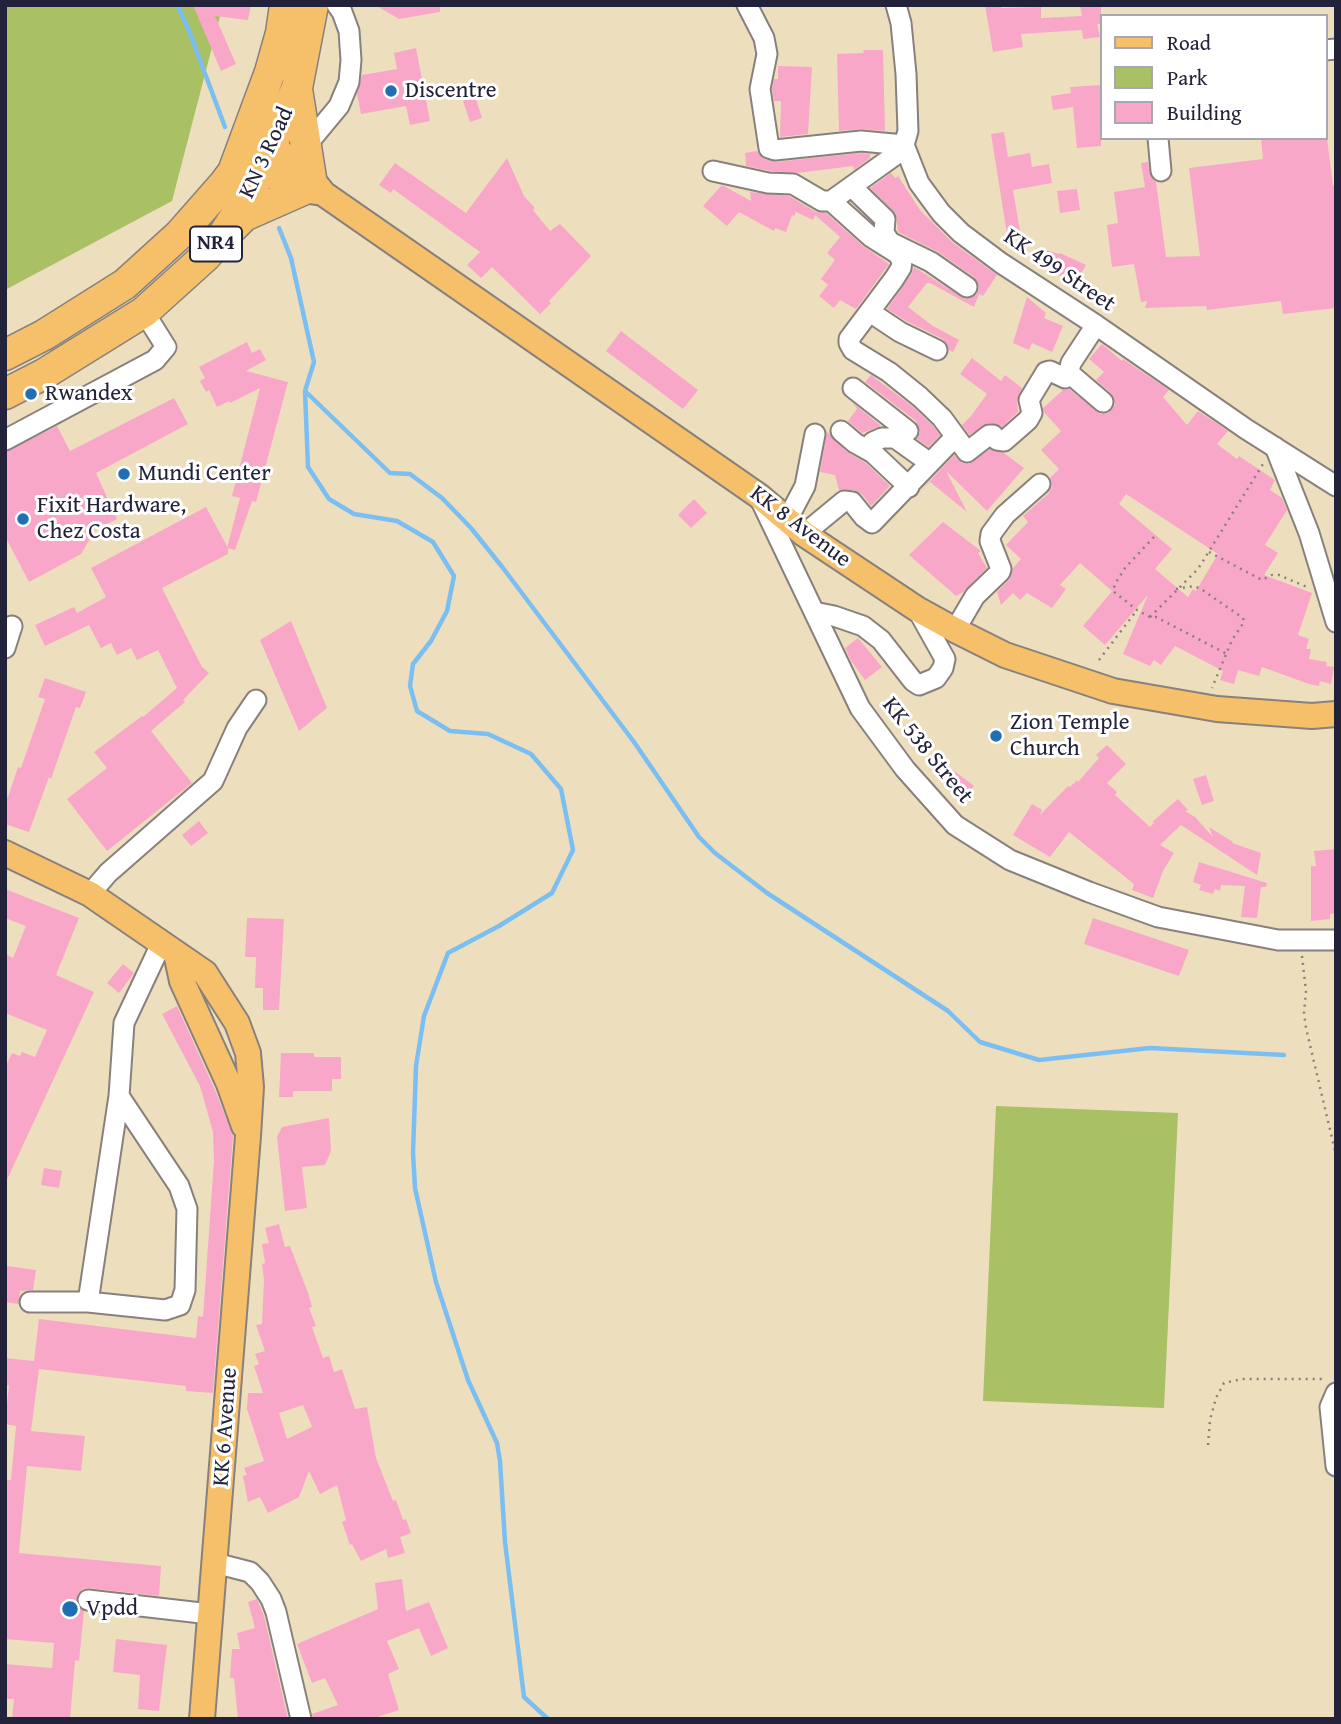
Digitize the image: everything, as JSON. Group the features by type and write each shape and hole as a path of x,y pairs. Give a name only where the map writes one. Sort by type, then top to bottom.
{"highway":[{"name":"KN 3 Road","path":"5,394 44,374 144,312 220,240 248,197 254,154 285,5"},
{"name":"KN 3 Road","path":"5,355 44,335 125,284 180,234 254,154 297,88 313,5"},
{"path":"220,240 244,216 313,187 297,88"}],"main road":[{"name":"KK 8 Avenue","path":"254,154 313,187 759,496 795,527 917,609 955,630 1005,655 1113,691 1204,707 1301,715 1336,714"},
{"name":"KK 6 Avenue","path":"5,853 90,894 205,973 237,1023 248,1053 251,1087 248,1136 202,1719"},
{"name":"KK 6 Avenue","path":"169,947 185,990 229,1084 248,1136"}],"street":[{"path":"305,147 339,106 349,82 349,31 337,5"},
{"path":"747,5 764,38 767,54 760,89 769,148 775,150 861,141 904,145"},
{"name":"KK 499 Street","path":"897,5 906,74 908,131 904,145 919,183 941,213 961,233 1002,263 1245,429 1336,486"},
{"path":"1158,140 1161,171"},
{"path":"713,171 768,183 793,184 822,201 831,201 894,156 904,145"},
{"path":"852,187 885,219 884,233 890,242 931,262 967,286"},
{"path":"831,201 871,237 898,254 902,261 901,268 849,339 849,343 853,350 889,372 931,407 967,452 989,435 1004,441 1031,416 1029,400 1046,372 1050,371 1065,378 1071,363 1096,325"},
{"path":"5,440 155,360 166,348 144,312"},
{"path":"870,312 900,332 937,350"},
{"path":"1069,373 1093,391 1102,402"},
{"path":"853,388 892,418 930,463"},
{"path":"872,447 882,438 905,436 921,414 931,407"},
{"path":"872,447 892,418"},
{"path":"841,431 855,443 872,447 909,487"},
{"path":"795,527 815,434"},
{"path":"795,527 845,501 852,502 863,517 872,523 956,437"},
{"path":"1275,447 1309,533 1336,622"},
{"path":"955,630 975,596 1000,572 990,534 1005,515 1040,484"},
{"name":"KK 538 Street","path":"759,496 860,708 905,769 955,825 1010,860 1158,917 1247,935 1336,940"},
{"path":"814,612 863,626 881,640 919,685 936,678 945,659 917,609"},
{"path":"5,648 12,626"},
{"path":"90,894 108,873 213,780 237,728 256,699"},
{"path":"88,1302 119,1096 124,1023 169,947"},
{"path":"30,1302 88,1302 165,1310 180,1305 185,1290 187,1209 179,1186 119,1096"},
{"path":"1336,1393 1330,1407 1336,1465"},
{"path":"215,1563 250,1572 271,1599 301,1719"},
{"path":"88,1600 210,1614"}],"path":[{"path":"1150,617 1198,569 1275,447"},
{"path":"1154,537 1125,568 1115,584 1114,591 1137,610 1227,654"},
{"path":"1208,551 1262,580 1279,575 1330,596"},
{"path":"1176,590 1194,586 1201,589 1243,618 1244,622 1204,707"},
{"path":"1099,660 1137,610"},
{"path":"1299,940 1306,990 1306,1028 1336,1155"},
{"path":"1208,1446 1210,1420 1216,1398 1224,1383 1242,1379 1336,1379"}],"green space":[{"path":"5,5 223,5 172,201 5,290"},
{"path":"996,1106 1178,1113 1164,1408 983,1401"}],"building":[{"path":"193,5 251,5 248,20 215,16 236,64 221,71"},
{"path":"375,5 440,5 440,12 399,19"},
{"path":"985,5 1001,5 1001,8 1041,7 1041,18 1082,16 1080,5 1101,5 1100,24 1097,24 1100,37 1083,39 1082,30 1021,34 1023,47 993,52"},
{"name":"Discentre","path":"416,48 430,121 410,125 406,106 361,114 357,94 362,75 397,69 394,53"},
{"path":"863,50 883,50 885,131 839,131 837,54 864,53"},
{"path":"778,66 812,67 808,134 780,137 781,101 774,101 772,89 774,79 778,79"},
{"path":"1100,85 1101,146 1077,148 1073,107 1053,110 1051,96 1071,93 1070,87"},
{"path":"475,96 482,118 470,122 463,101"},
{"path":"1004,132 1008,157 1030,153 1032,167 1049,164 1052,183 1013,190 1020,231 1007,234 991,134"},
{"path":"1327,138 1333,186 1336,185 1336,308 1283,314 1281,301 1207,310 1206,306 1145,308 1147,301 1141,302 1134,264 1112,267 1107,225 1118,223 1114,192 1145,187 1141,163 1148,162 1151,177 1156,182 1166,257 1200,256 1189,168 1263,159 1261,140"},
{"path":"757,151 764,159 776,162 861,153 870,154 870,158 854,170 853,166 797,173 746,166 745,153"},
{"path":"507,158 524,196 550,231 560,224 591,256 540,314 492,267 481,278 467,265 480,252 393,189 391,193 379,185 395,163 466,213"},
{"path":"891,173 895,178 898,176 920,210 952,242 997,275 983,296 979,294 974,307 927,283 908,307 933,326 959,340 953,352 943,339 887,309 914,267 965,299 977,294 979,287 974,277 938,252 898,232 896,214 870,188"},
{"path":"721,186 751,201 750,192 789,196 816,212 826,213 863,246 889,264 856,309 840,300 834,308 819,296 828,285 821,279 835,260 827,253 840,237 815,215 813,220 796,212 792,215 786,232 775,228 774,231 739,212 727,226 703,206"},
{"path":"1077,189 1080,210 1060,213 1057,191"},
{"path":"1039,248 1060,253 1086,265 1076,283 1033,262"},
{"path":"1027,297 1046,313 1044,318 1063,326 1052,352 1032,343 1029,350 1013,343"},
{"path":"621,331 698,390 683,409 606,351"},
{"path":"247,342 252,353 260,349 266,360 246,371 288,382 256,502 252,501 235,550 227,548 240,498 232,496 260,388 217,407 209,390 206,392 200,381 205,378 199,367"},
{"path":"1102,344 1122,361 1123,359 1169,390 1163,397 1187,425 1198,411 1228,431 1217,444 1237,459 1239,456 1275,480 1270,490 1282,498 1287,510 1265,545 1278,553 1264,575 1312,593 1298,635 1309,639 1306,649 1311,649 1309,659 1327,662 1326,666 1334,667 1331,684 1320,681 1319,686 1309,684 1262,667 1259,676 1238,670 1234,684 1220,680 1223,671 1175,646 1161,665 1154,660 1150,666 1123,654 1148,595 1105,645 1083,626 1112,591 1080,563 1060,585 1066,589 1052,608 1027,593 1020,600 1013,593 1001,605 997,592 1009,580 1013,568 1021,559 1006,545 1028,522 1023,516 1049,493 1052,487 1050,478 1059,469 1041,450 1061,431 1043,408 1063,390 1069,389 1100,414 1108,413 1115,405 1111,393 1096,380 1104,372 1089,359","holes":["1126,494 1218,554 1196,591 1193,589 1188,597 1155,569 1172,549 1119,504"]},
{"path":"972,358 1001,381 1005,375 1022,388 1017,402 1018,412 1002,427 988,423 969,435 962,425 987,394 960,374"},
{"path":"871,375 912,406 933,426 940,435 928,447 917,439 920,432 916,421 865,382"},
{"path":"174,398 188,424 96,473 117,519 95,530 81,554 29,582 5,536 5,452 57,426 70,451"},
{"path":"853,403 881,426 862,433 848,421 857,409"},
{"path":"827,432 847,452 866,463 890,486 871,506 862,494 854,490 839,490 835,475 820,472"},
{"path":"990,449 1004,453 1024,468 987,511 946,471 967,512 930,482 919,493 954,455 962,463 969,464"},
{"path":"694,499 707,513 691,528 678,515"},
{"path":"206,507 228,548 228,554 162,588 202,667 209,673 183,700 185,702 151,731 192,783 107,851 67,799 107,768 94,752 143,717 177,688 158,650 137,660 131,648 117,655 111,643 101,648 89,625 45,646 35,625 74,607 77,613 106,597 91,568"},
{"path":"943,522 981,551 978,553 987,568 956,596 909,555"},
{"path":"291,621 327,708 299,731 260,640"},
{"path":"858,638 882,667 865,680 845,648"},
{"path":"45,678 86,692 80,708 76,707 29,832 5,824 5,796 8,797 18,767 21,768 45,699 38,697"},
{"path":"1107,745 1126,764 1107,783 1117,792 1115,795 1150,827 1155,822 1151,823 1178,799 1188,810 1185,811 1195,817 1213,837 1209,827 1232,843 1261,853 1257,875 1181,825 1160,845 1174,853 1163,871 1153,898 1132,890 1134,884 1069,832 1050,857 1013,835 1032,804 1042,810 1040,815 1068,786 1077,780 1078,782 1099,758 1096,755"},
{"path":"953,770 974,786 965,797 945,780"},
{"path":"1206,775 1214,801 1202,805 1193,779"},
{"path":"199,821 208,833 191,846 182,835"},
{"path":"1336,849 1336,913 1330,914 1330,919 1311,921 1311,866 1316,866 1314,851"},
{"path":"1199,862 1267,883 1266,887 1261,887 1257,918 1241,917 1245,886 1221,885 1220,891 1215,889 1213,894 1199,890 1201,885 1193,882"},
{"path":"5,889 79,918 56,975 94,992 5,1184 5,1068 12,1053 20,1056 22,1052 35,1057 47,1030 5,1013 5,954 13,958 26,926 5,918"},
{"path":"247,918 284,919 279,1010 263,1010 263,988 255,988 256,957 245,957"},
{"path":"1093,918 1189,950 1179,976 1084,944"},
{"path":"123,964 134,973 119,993 107,983"},
{"path":"177,1006 233,1136 213,1393 186,1391 186,1386 39,1369 31,1431 85,1436 81,1471 27,1466 19,1553 161,1566 159,1596 89,1588 78,1593 77,1604 84,1611 79,1661 75,1660 70,1719 12,1719 14,1699 5,1699 5,1664 52,1668 54,1643 5,1639 5,1480 11,1480 16,1426 5,1424 9,1385 5,1385 5,1358 34,1361 39,1319 196,1338 198,1316 203,1317 214,1161 213,1132 200,1086 162,1014"},
{"path":"281,1053 314,1053 314,1057 341,1057 341,1079 332,1079 332,1091 293,1091 293,1097 279,1097"},
{"path":"329,1118 331,1151 325,1165 302,1167 307,1208 285,1211 277,1137 282,1127"},
{"path":"44,1168 62,1171 59,1188 41,1185"},
{"path":"279,1224 285,1247 290,1246 308,1293 312,1307 309,1308 316,1326 312,1327 323,1358 329,1356 334,1372 342,1369 355,1409 367,1407 376,1458 393,1501 396,1500 411,1533 400,1537 405,1553 388,1558 386,1549 361,1561 352,1544 350,1545 342,1522 346,1520 337,1485 320,1494 309,1471 299,1497 268,1513 260,1497 248,1502 243,1476 247,1475 244,1468 264,1461 247,1409 248,1393 263,1393 254,1366 259,1364 255,1354 265,1351 256,1325 262,1324 262,1264 265,1263 262,1244 269,1243 265,1228","holes":["303,1405 312,1427 287,1439 279,1413"]},
{"path":"7,1266 36,1270 33,1290 20,1291 18,1304 5,1302"},
{"path":"402,1579 406,1611 429,1602 448,1648 431,1656 419,1628 387,1641 399,1669 388,1674 399,1710 371,1719 313,1719 312,1714 338,1705 325,1678 312,1683 297,1644 378,1609 375,1583"},
{"path":"257,1599 264,1616 288,1719 238,1719 234,1678 230,1678 232,1649 240,1649 237,1633 255,1628 248,1602"},
{"path":"116,1639 167,1645 159,1711 138,1709 140,1675 113,1672"}],"waterway":[{"path":"177,5 225,127"},
{"path":"279,228 291,258 314,362 305,391 390,473 410,474 442,498 471,528 634,742 699,837 715,853 767,893 948,1011 980,1042 1039,1060 1150,1048 1284,1055"},
{"path":"305,391 308,467 329,499 354,514 397,521 433,542 454,576 447,611 431,641 413,664 410,686 417,711 450,731 488,734 531,754 561,789 573,850 552,893 448,953 424,1016 416,1066 413,1153 415,1188 436,1282 468,1380 497,1443 505,1542 524,1697 548,1719"}],"place":[{"name":"Discentre","path":"391,91"},
{"name":"Rwandex","path":"31,394"},
{"name":"Mundi Center","path":"124,474"},
{"name":"Fixit Hardware, Chez Costa","path":"23,519"},
{"name":"Zion Temple Church","path":"996,736"},
{"name":"Vpdd","path":"70,1609"}]}
